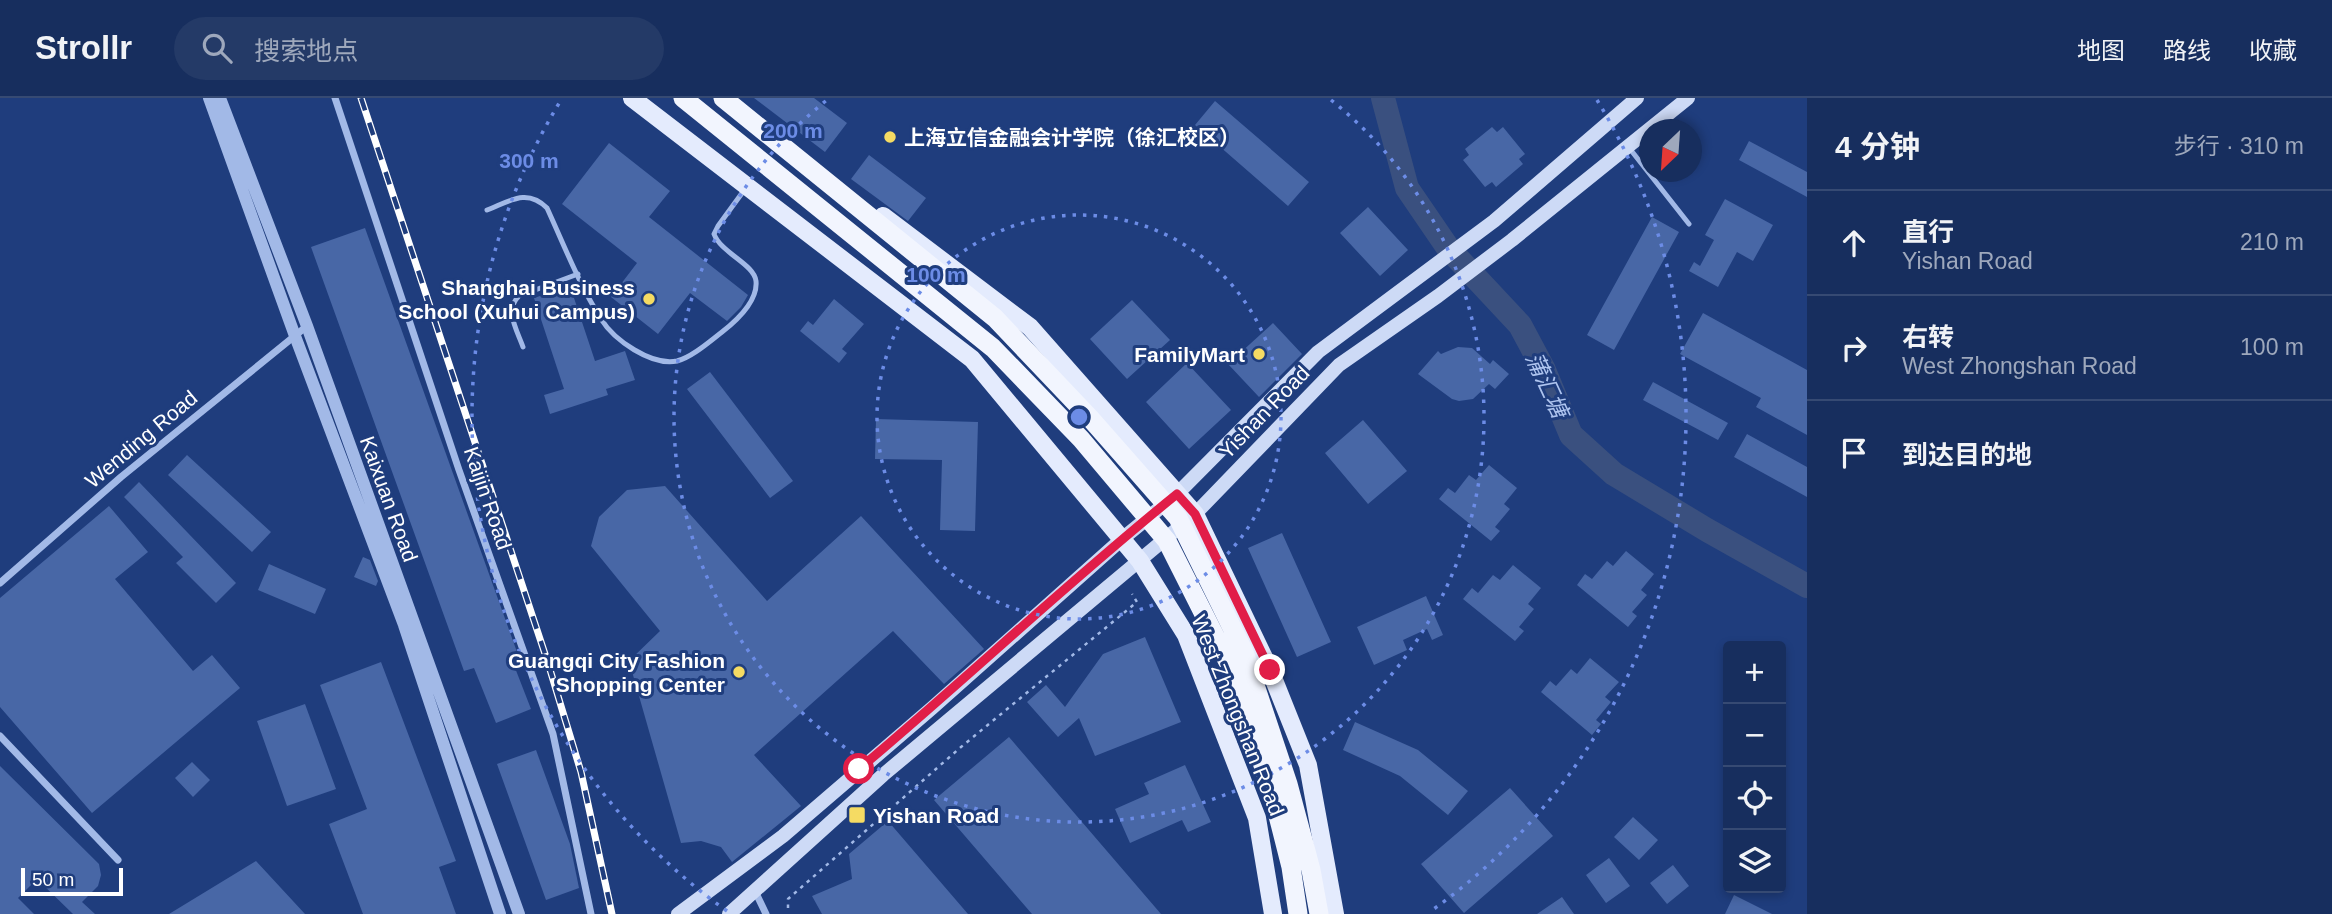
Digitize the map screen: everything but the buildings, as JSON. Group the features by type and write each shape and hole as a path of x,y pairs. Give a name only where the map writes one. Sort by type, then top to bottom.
{"highway":[{"path":"683,98 993,348 1081,439 1167,541 1229,664 1272,792 1291,867 1298,914"},
{"path":"725,98 995,318 1090,418 1178,519 1244,652 1289,784 1319,914"}],"main road":[{"name":"West Zhongshan Road","path":"632,98 972,359 1140,561 1186,635 1257,818 1273,914"},
{"name":"West Zhongshan Road","path":"725,98 1030,327 1195,514 1270,670 1308,765 1335,914"},
{"name":"Yishan Road","path":"678,914 783,836 1177,494 1318,352 1494,221 1637,98"},
{"name":"Yishan Road","path":"729,914 883,775 1195,514 1339,365 1512,240 1688,98"}],"street":[{"name":"Kaixuan Road","path":"209,98 404,625 500,914"},
{"name":"Kaixuan Road","path":"220,98 307,326 519,914"},
{"name":"Kaijin Road","path":"335,98 459,470 553,734 591,914"},
{"name":"Wending Road","path":"0,583 121,477 307,326"},
{"path":"0,736 118,860"},
{"path":"755,891 766,914"}],"lane":[{"path":"1628,146 1689,224"},
{"path":"487,210 523,197 537,198 547,208 602,322 629,346 649,359 664,362 680,360 736,321 754,294 754,273 717,243 714,234 747,186"},
{"path":"523,347 511,311 513,302 519,296 578,274"}],"path":[{"path":"788,908 788,899 961,747 1137,602 1132,594"}],"waterway":[{"name":"蒲汇塘","path":"1383,98 1407,188 1448,248 1520,325 1544,370 1571,435 1614,474 1807,586"}],"railway":[{"path":"361,98 548,663 581,772 612,914"}],"place":[{"name":"上海立信金融会计学院（徐汇校区）","path":"890,137"},
{"name":"Shanghai Business School (Xuhui Campus)","path":"649,299"},
{"name":"FamilyMart","path":"1259,354"},
{"name":"Guangqi City Fashion Shopping Center","path":"739,672"},
{"name":"Yishan Road","path":"857,815"}],"route":[{"path":"859,769 1177,494 1195,514 1270,670"}]}
